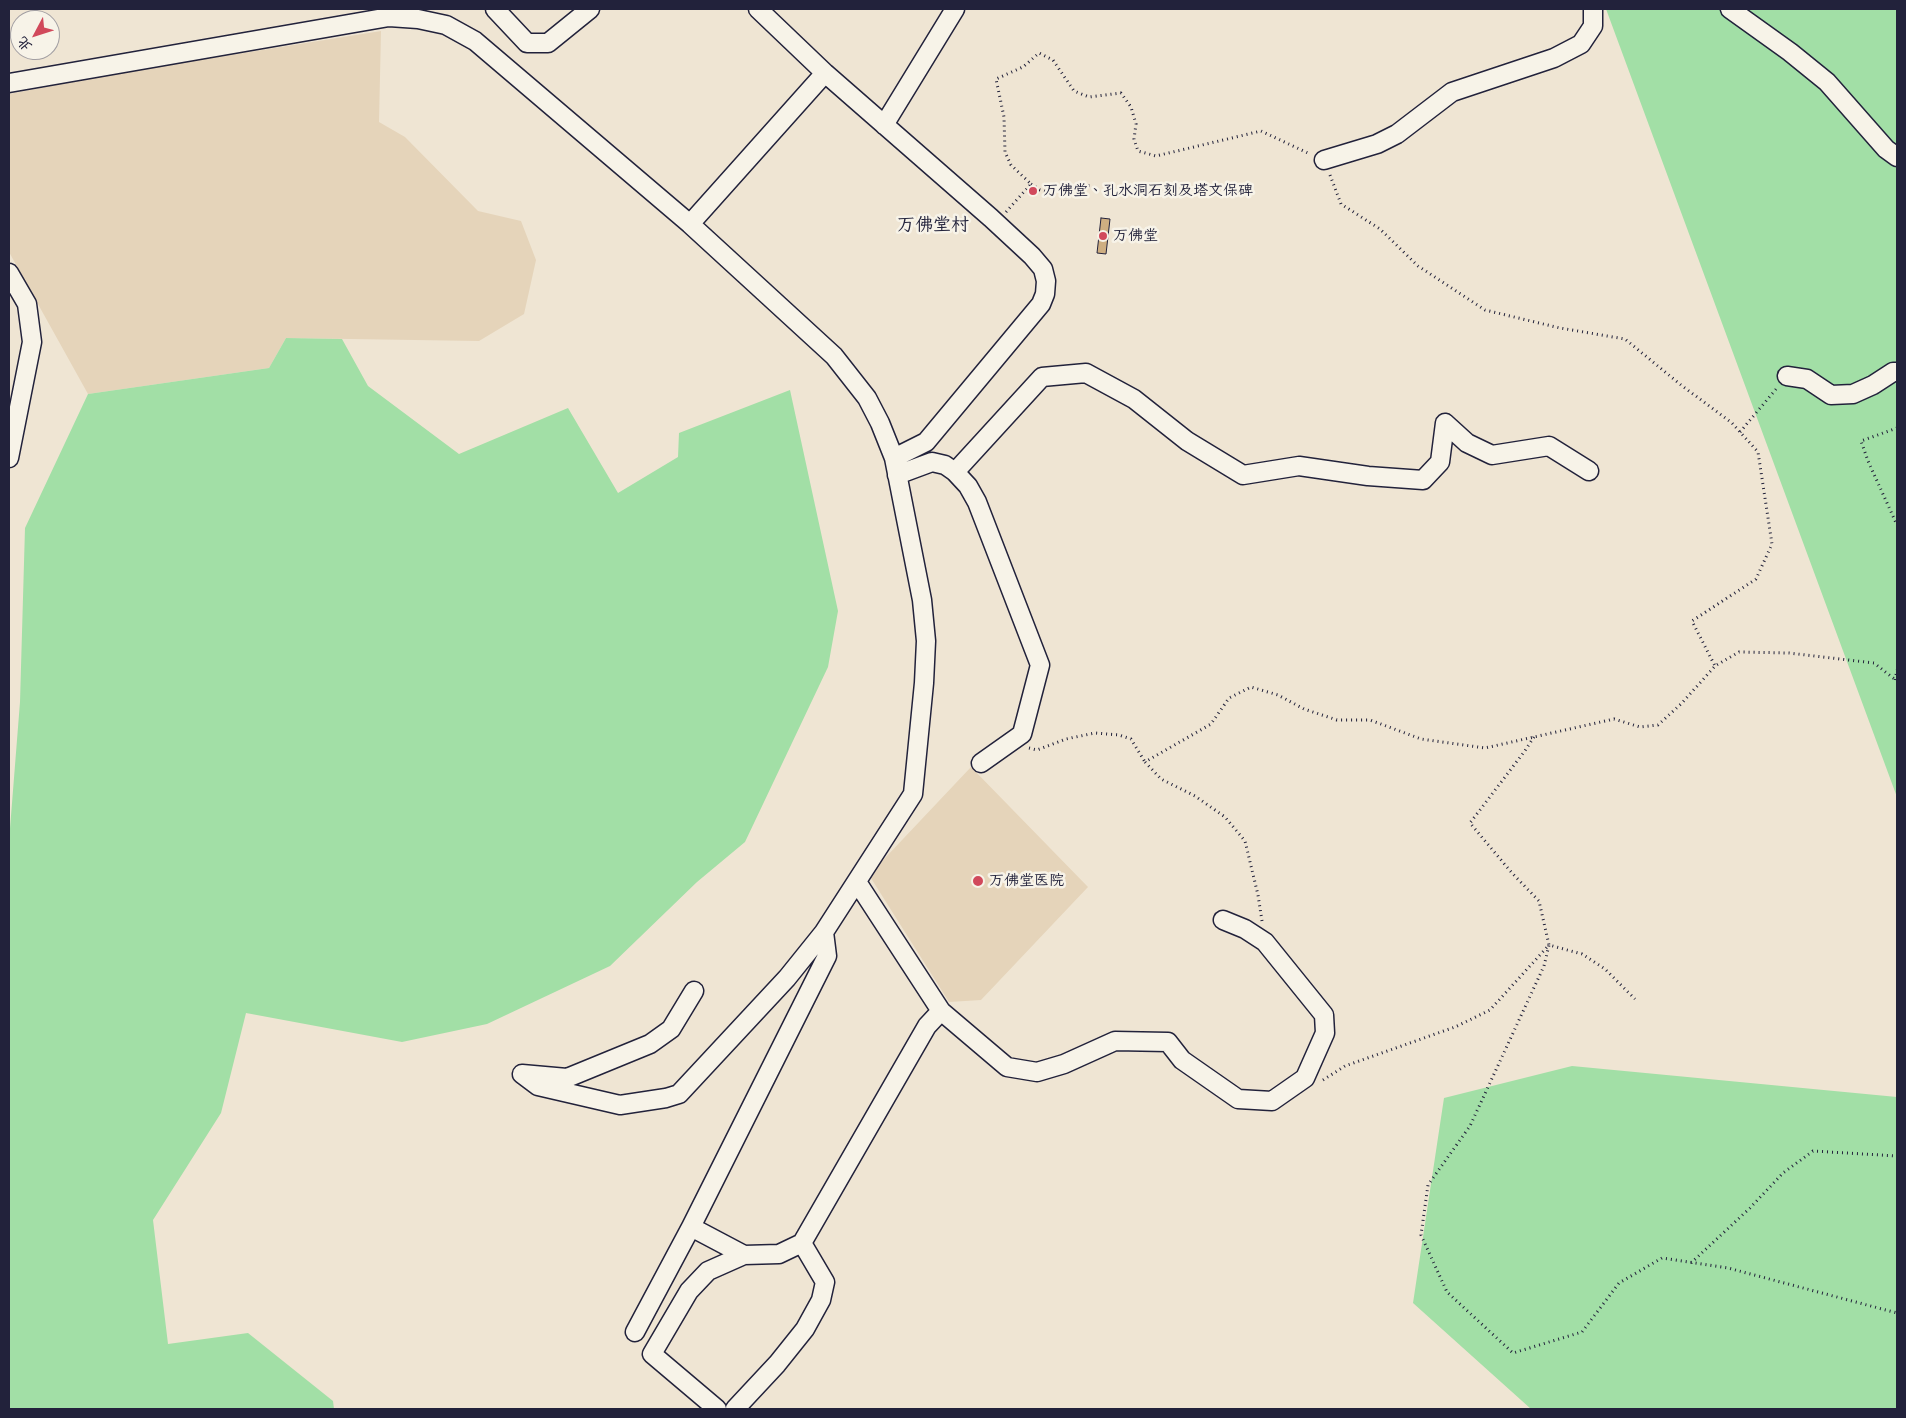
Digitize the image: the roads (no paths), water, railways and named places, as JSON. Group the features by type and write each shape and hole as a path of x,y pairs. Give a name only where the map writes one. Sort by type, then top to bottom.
{"street":[{"path":"495,9 527,44 548,43 590,9"},
{"path":"758,9 825,73 997,223 1043,269 1046,281 1045,294 1041,304 926,442 896,466"},
{"path":"884,125 955,9"},
{"path":"1324,160 1377,144 1397,134 1452,92 1554,58 1581,44 1593,26 1592,9"},
{"path":"1730,9 1790,52 1827,82 1886,149 1897,158"},
{"path":"9,84 389,17 418,18 446,25 475,41 690,224 834,356 867,398 880,423 896,466 922,600 926,640 919,747 913,794 824,932 787,978 680,1094 620,1105 538,1086 522,1074 567,1078 650,1044 671,1029 694,991"},
{"path":"690,224 825,73"},
{"path":"9,273 27,304 32,342 9,458"},
{"path":"1787,376 1807,379 1831,395 1853,394 1873,385 1893,372 1897,372"},
{"path":"955,472 1042,377 1086,374 1134,399 1187,441 1243,475 1299,466 1368,476 1423,480 1440,462 1445,423 1466,443 1492,454 1549,446 1589,471"},
{"path":"896,466 932,462 945,465 955,472 968,486 1040,665 1022,734 981,763"},
{"path":"857,882 941,1011 1007,1068 1037,1072 1064,1064 1115,1041 1168,1042 1182,1060 1238,1099 1272,1101 1305,1078 1325,1033 1324,1015 1265,942 1245,929 1223,920"},
{"path":"635,1332 691,1226 827,956 824,932"},
{"path":"716,1409 652,1354 689,1291 708,1271 744,1255 779,1254 802,1243 927,1026 941,1011"},
{"path":"691,1226 744,1255"},
{"path":"735,1409 777,1364 799,1336 821,1300 825,1282 802,1243"}],"place":[{"name":"万佛堂、孔水洞石刻及塔文保碑","path":"1033,191"},
{"name":"万佛堂","path":"1103,236"},
{"name":"万佛堂医院","path":"978,881"}],"district":[{"name":"万佛堂村","path":"933,225"}]}
